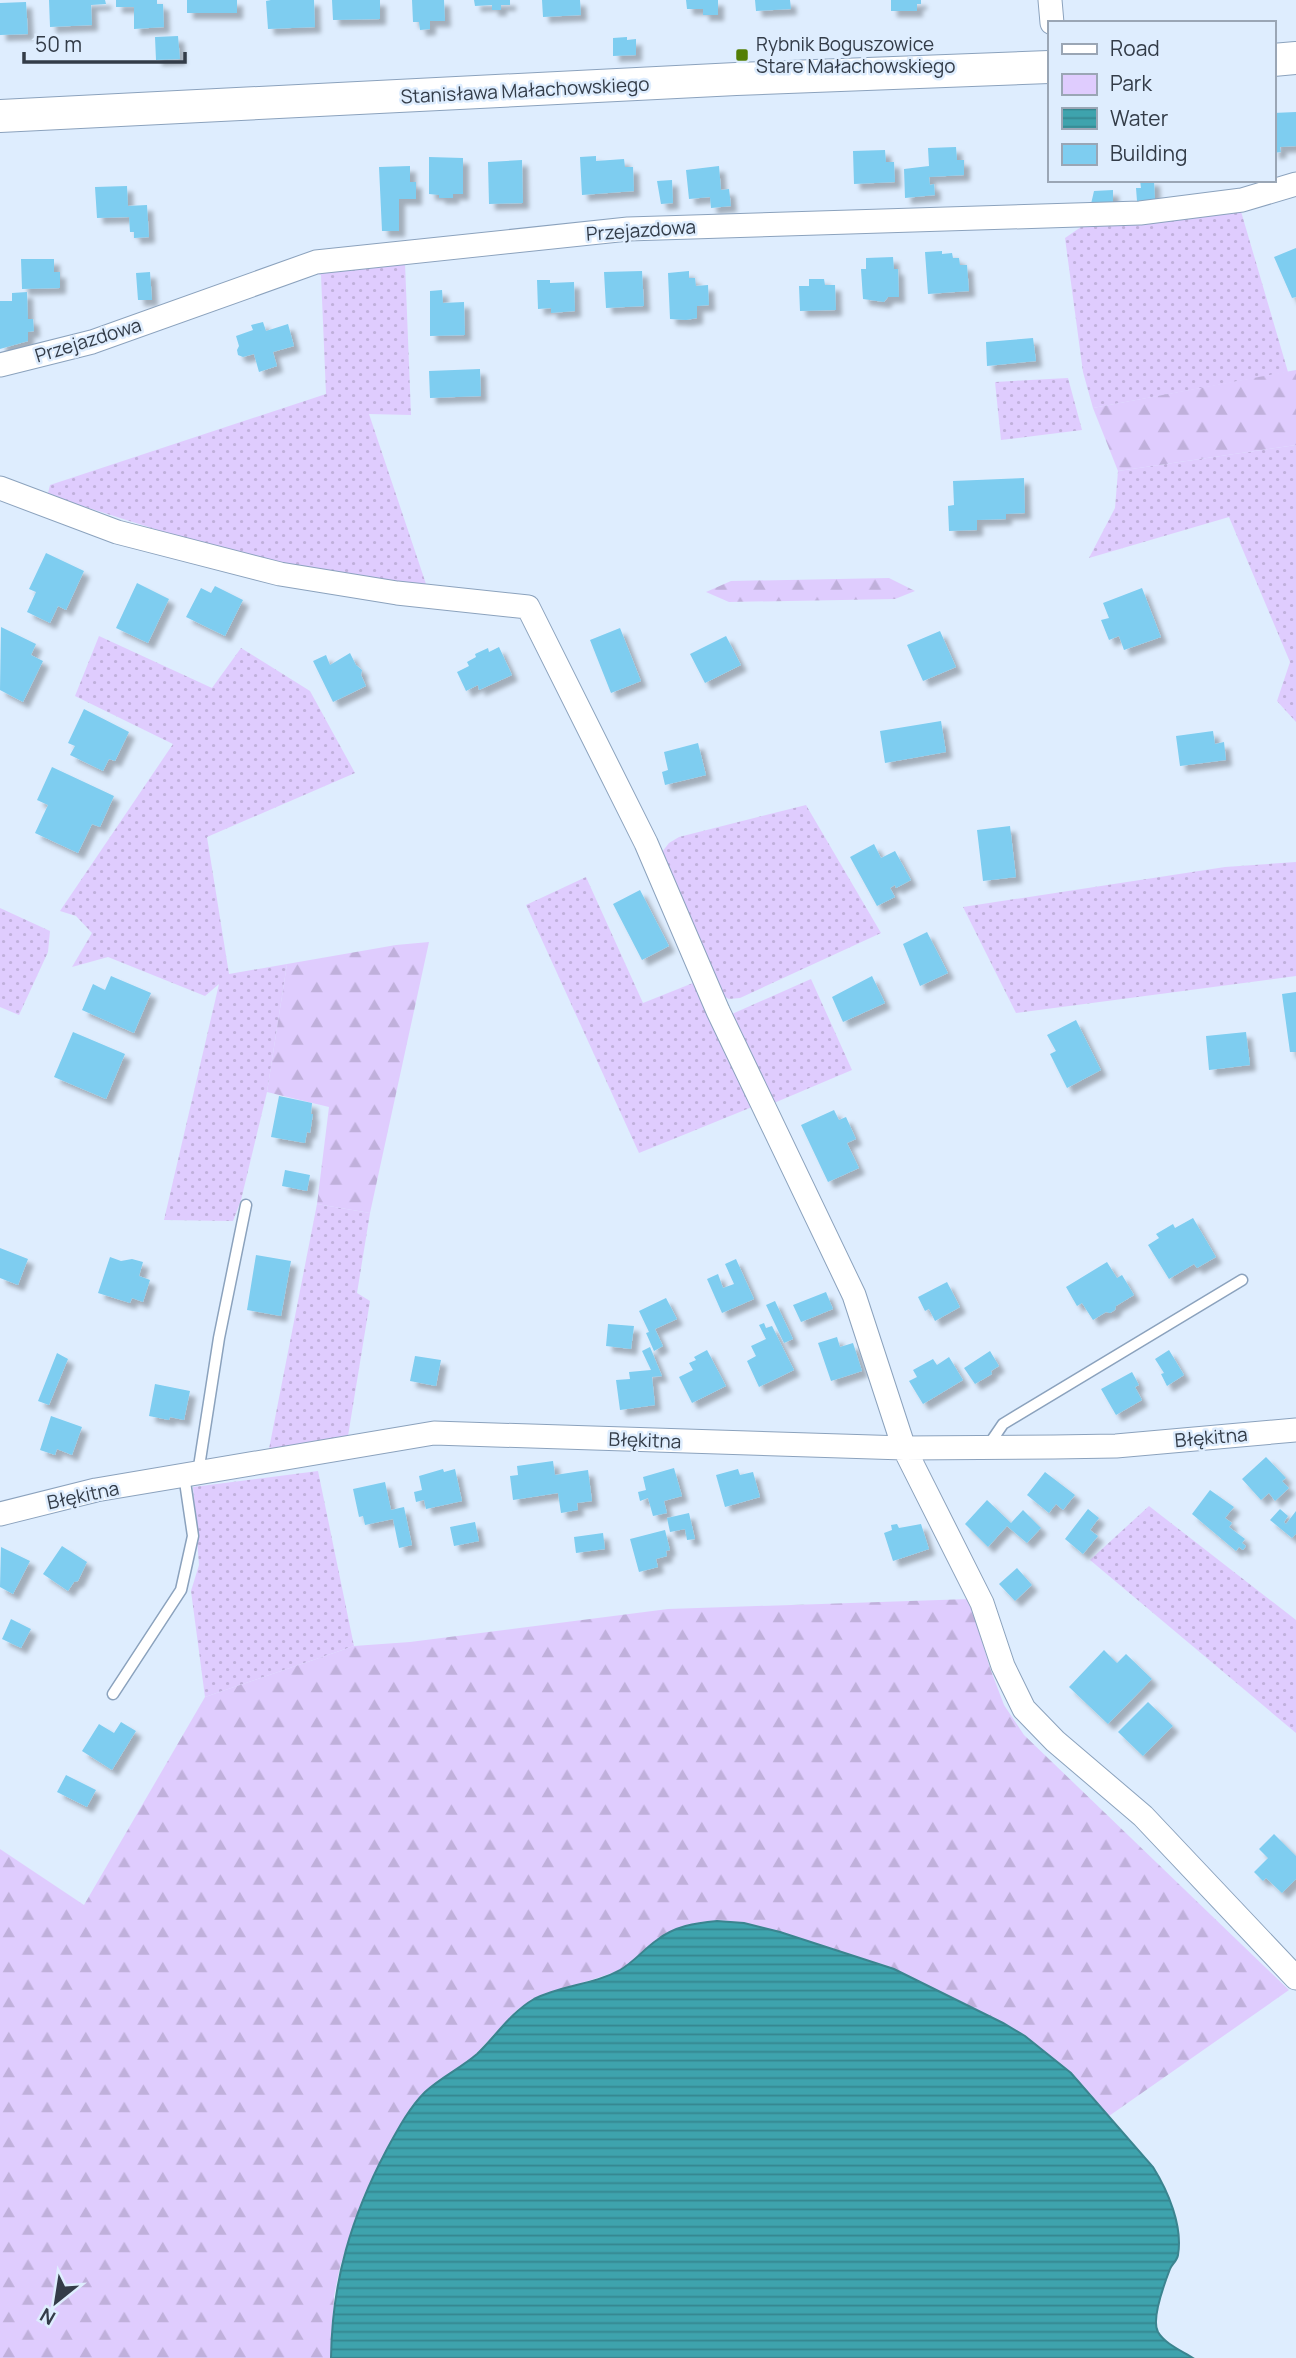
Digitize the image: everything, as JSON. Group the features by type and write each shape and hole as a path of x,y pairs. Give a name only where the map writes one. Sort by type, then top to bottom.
{"street":[{"path":"1050,0 1052,21"},
{"path":"1275,60 1296,58"},
{"name":"Stanisława Małachowskiego","path":"0,116 750,78 1048,67"},
{"name":"Przejazdowa","path":"0,366 92,342 316,262 628,229 1140,213 1242,200 1296,184"},
{"path":"0,488 117,532 280,573 397,593 528,607 646,843 718,1011 854,1295 904,1448 982,1603 1003,1665 1024,1709 1055,1741 1143,1816 1296,1978"},
{"name":"Błękitna","path":"0,1514 96,1490 434,1433 904,1448 1116,1446 1296,1430"}],"lane":[{"path":"113,1694 181,1590 193,1536 191,1474 246,1205"},
{"path":"988,1446 1003,1424 1242,1280"}],"green space":[{"path":"1240,208 1288,372 1093,408 1083,372 1065,238 1081,227"},
{"path":"405,263 411,415 369,414 427,587 277,568 48,493 50,485 326,394 321,275 310,272"},
{"path":"1296,370 1296,445 1118,471 1093,408"},
{"path":"1068,378 1082,430 1001,440 995,382"},
{"path":"1296,445 1296,722 1277,701 1290,662 1229,517 1089,558 1115,508 1118,471"},
{"path":"889,578 915,591 895,599 729,602 706,592 731,581"},
{"path":"99,636 212,688 241,648 310,691 355,773 207,837 229,974 287,964 267,1092 241,1200 233,1221 164,1220 219,984 205,996 108,957 72,967 92,933 76,916 60,911 173,744 75,696"},
{"path":"806,805 881,933 740,998 729,999 720,994 666,879 662,852 669,843 679,837"},
{"path":"1296,862 1296,976 1016,1013 963,907 1225,867"},
{"path":"586,877 643,1003 698,981 757,1105 639,1153 526,905"},
{"path":"0,908 50,931 48,952 19,1015 0,1007"},
{"path":"429,942 370,1213 317,1204 329,1107 267,1092 287,964"},
{"path":"811,979 852,1070 774,1103 732,1014"},
{"path":"317,1204 370,1213 357,1293 370,1301 348,1436 269,1449"},
{"path":"318,1471 354,1646 205,1697 191,1591 199,1565 193,1487"},
{"path":"1149,1506 1296,1620 1296,1733 1090,1560"},
{"path":"969,1599 1004,1705 1024,1735 1289,1990 1109,2116 1071,2073 1025,2036 895,1969 744,1923 639,1956 621,1970 537,1998 518,2009 467,2063 438,2080 416,2102 377,2169 353,2226 334,2296 331,2358 0,2358 0,1849 84,1905 205,1697 354,1646 410,1642 668,1609"}],"water":[{"path":"717,1921 744,1923 780,1932 894,1969 1003,2023 1025,2036 1071,2073 1153,2167 1169,2198 1178,2232 1178,2255 1162,2291 1156,2326 1165,2340 1193,2358 331,2358 335,2302 354,2225 374,2174 404,2119 419,2098 477,2054 510,2018 534,1999 610,1975 630,1963 664,1935 678,1928"}],"building":[{"path":"49,0 105,0 106,4 91,5 92,25 50,27"},
{"path":"116,0 157,0 157,4 163,4 164,27 134,29 134,7 116,7"},
{"path":"187,0 237,0 237,13 187,13"},
{"path":"314,0 315,27 268,29 266,1"},
{"path":"332,0 380,0 380,19 333,20"},
{"path":"412,0 444,0 445,21 430,21 430,29 420,30 419,22 413,22"},
{"path":"474,0 510,0 510,5 501,5 501,10 492,10 492,5 475,6"},
{"path":"542,0 580,0 581,15 543,17"},
{"path":"686,0 718,0 718,15 703,15 703,9 687,9"},
{"path":"755,0 790,0 791,9 756,11"},
{"path":"891,0 921,0 921,4 917,4 917,11 891,11"},
{"path":"26,2 28,34 0,35 0,3"},
{"path":"178,36 180,59 156,60 155,37"},
{"path":"627,37 627,40 636,39 636,55 613,56 613,38"},
{"path":"1296,112 1296,146 1280,147 1281,152 1275,153 1275,113"},
{"path":"956,147 957,160 964,160 964,175 929,177 930,185 934,184 935,195 905,198 904,169 929,166 928,148"},
{"path":"885,150 886,162 894,162 895,182 854,184 853,151"},
{"path":"596,156 596,161 624,159 625,167 633,167 634,191 582,195 580,157"},
{"path":"429,157 463,158 463,194 453,194 453,198 439,198 439,195 429,194"},
{"path":"522,160 523,203 489,204 488,162"},
{"path":"410,166 410,182 416,182 416,199 399,199 399,231 382,231 379,167"},
{"path":"719,166 721,190 729,189 731,206 711,208 710,197 689,199 686,170"},
{"path":"672,180 673,203 661,204 657,181"},
{"path":"1140,182 1154,182 1155,200 1137,201 1136,188 1141,188"},
{"path":"127,186 128,206 147,205 149,237 134,238 134,232 130,232 129,217 97,218 95,187"},
{"path":"1113,190 1113,203 1091,204 1094,191"},
{"path":"1296,248 1296,297 1292,298 1274,257"},
{"path":"942,251 942,254 952,253 953,258 959,258 960,265 967,265 969,291 928,294 925,252"},
{"path":"893,257 894,269 898,269 899,297 888,297 884,302 863,299 861,269 866,269 866,258"},
{"path":"21,259 54,259 54,272 60,272 60,288 22,289"},
{"path":"642,271 644,306 606,308 604,272"},
{"path":"689,271 689,278 695,278 696,286 708,285 709,305 697,306 697,318 670,319 668,273"},
{"path":"150,272 152,300 138,300 136,273"},
{"path":"809,279 824,279 825,285 835,285 836,310 800,311 799,286 809,286"},
{"path":"537,280 550,280 550,283 574,282 575,311 551,313 551,308 538,309"},
{"path":"442,290 443,303 464,302 465,335 430,336 430,291"},
{"path":"27,292 28,319 33,319 34,331 28,332 28,341 0,349 0,301 12,301 12,293"},
{"path":"263,322 266,331 288,324 294,346 273,352 277,366 259,372 254,354 243,357 238,355 236,336 253,330 251,325"},
{"path":"1033,338 1036,361 987,366 986,342"},
{"path":"480,369 481,396 430,398 429,371"},
{"path":"1024,478 1025,513 1006,514 1006,519 977,520 977,530 949,531 948,506 954,505 953,481"},
{"path":"46,553 84,571 66,610 58,606 50,623 27,612 36,592 29,589"},
{"path":"137,583 169,599 148,643 116,628"},
{"path":"215,586 243,600 225,636 186,617 201,588 211,593"},
{"path":"1142,588 1161,637 1124,650 1119,636 1109,640 1101,620 1109,618 1103,603"},
{"path":"1,627 36,644 31,655 43,661 23,702 0,690"},
{"path":"620,628 641,681 611,693 590,640"},
{"path":"940,631 956,667 923,681 907,645"},
{"path":"726,636 741,665 705,683 690,654"},
{"path":"499,647 512,675 479,690 478,685 466,691 457,672 469,666 467,662 476,657 475,654 488,648 489,652"},
{"path":"350,653 362,670 361,675 366,686 333,702 313,661 326,655 330,665"},
{"path":"84,709 129,732 115,761 109,759 103,771 70,755 75,746 68,743"},
{"path":"941,721 946,752 885,763 880,731"},
{"path":"1213,731 1215,744 1224,742 1226,760 1180,766 1176,736"},
{"path":"698,743 706,775 665,785 662,772 668,770 664,752"},
{"path":"52,767 114,796 100,827 92,824 78,853 35,833 48,805 37,800"},
{"path":"1010,826 1016,877 983,881 977,830"},
{"path":"874,844 881,858 895,851 911,880 896,888 895,885 890,888 895,897 877,906 850,857"},
{"path":"640,890 669,946 642,960 613,904"},
{"path":"927,932 948,973 920,986 903,944"},
{"path":"111,976 151,993 134,1033 82,1010 93,984 105,990"},
{"path":"872,976 885,1003 843,1022 832,997"},
{"path":"1296,992 1296,1052 1290,1052 1282,994"},
{"path":"1076,1020 1101,1070 1067,1088 1050,1054 1056,1051 1047,1035"},
{"path":"73,1032 125,1054 106,1099 54,1077"},
{"path":"1246,1032 1250,1065 1209,1070 1206,1036"},
{"path":"279,1096 312,1103 310,1133 307,1132 305,1143 271,1137"},
{"path":"834,1110 839,1120 846,1117 856,1139 847,1143 859,1168 828,1182 801,1125"},
{"path":"285,1170 310,1175 307,1191 282,1186"},
{"path":"1193,1218 1216,1257 1197,1268 1194,1264 1169,1279 1148,1245 1159,1238 1156,1234 1173,1224 1175,1228"},
{"path":"0,1248 28,1259 18,1285 0,1278"},
{"path":"256,1255 291,1261 281,1316 247,1310"},
{"path":"110,1257 121,1261 132,1259 143,1262 139,1276 150,1280 143,1302 132,1298 130,1303 98,1293"},
{"path":"736,1259 754,1299 722,1313 707,1279 718,1274 723,1288 734,1284 725,1264"},
{"path":"1107,1262 1117,1278 1122,1275 1134,1295 1116,1306 1115,1310 1093,1320 1082,1303 1077,1306 1066,1287"},
{"path":"947,1282 960,1307 935,1321 929,1309 925,1311 918,1297"},
{"path":"826,1292 833,1309 801,1322 793,1305"},
{"path":"666,1298 677,1319 655,1329 663,1346 654,1351 639,1311"},
{"path":"775,1301 793,1339 784,1343 766,1305"},
{"path":"764,1323 766,1328 772,1326 794,1370 759,1387 747,1361 756,1356 751,1346 766,1339 759,1325"},
{"path":"608,1324 634,1326 631,1349 606,1346"},
{"path":"837,1337 840,1347 853,1343 862,1371 831,1381 818,1343"},
{"path":"650,1347 662,1376 652,1377 655,1405 620,1410 616,1380 630,1379 629,1372 651,1370 642,1351"},
{"path":"707,1350 726,1386 692,1403 679,1377 693,1370 689,1363"},
{"path":"1169,1350 1184,1375 1167,1386 1161,1374 1164,1373 1155,1359"},
{"path":"990,1351 999,1366 991,1371 992,1374 975,1384 964,1368"},
{"path":"57,1353 68,1359 49,1405 38,1401"},
{"path":"415,1356 441,1360 436,1386 410,1381"},
{"path":"949,1357 963,1380 923,1404 909,1381 917,1377 913,1370 933,1359 937,1365"},
{"path":"1132,1372 1139,1385 1135,1387 1142,1400 1116,1415 1101,1389"},
{"path":"155,1384 190,1391 184,1420 149,1416"},
{"path":"51,1416 82,1427 72,1455 57,1449 55,1455 40,1450"},
{"path":"1266,1457 1286,1478 1282,1481 1289,1488 1275,1501 1269,1493 1261,1500 1242,1479"},
{"path":"553,1461 555,1475 588,1470 592,1501 577,1503 578,1510 561,1513 558,1493 513,1500 510,1476 518,1475 517,1466"},
{"path":"674,1468 682,1496 664,1501 667,1513 653,1516 648,1498 640,1501 638,1492 646,1490 643,1477"},
{"path":"443,1469 444,1472 455,1469 462,1501 426,1509 424,1500 416,1502 414,1492 422,1490 419,1476"},
{"path":"738,1469 740,1475 753,1472 760,1497 725,1507 716,1475"},
{"path":"1045,1472 1075,1495 1063,1510 1056,1504 1049,1513 1027,1495"},
{"path":"385,1482 391,1510 404,1507 412,1545 399,1548 393,1519 365,1525 363,1516 359,1517 353,1489"},
{"path":"1210,1490 1234,1507 1225,1518 1232,1523 1229,1527 1245,1539 1242,1543 1246,1546 1243,1550 1239,1547 1236,1551 1192,1514"},
{"path":"987,1500 1011,1523 1023,1510 1041,1528 1027,1543 1007,1526 988,1547 965,1524"},
{"path":"1088,1509 1099,1518 1090,1530 1098,1536 1083,1554 1065,1539"},
{"path":"1280,1509 1288,1516 1284,1522 1286,1524 1296,1511 1296,1534 1292,1538 1270,1520"},
{"path":"689,1513 695,1539 687,1540 685,1529 670,1532 667,1518"},
{"path":"475,1522 479,1541 454,1546 450,1527"},
{"path":"897,1524 899,1528 921,1524 929,1549 893,1561 884,1533 892,1530 891,1525"},
{"path":"665,1530 670,1550 666,1551 667,1556 656,1559 658,1567 639,1572 630,1539"},
{"path":"603,1533 605,1549 576,1553 574,1537"},
{"path":"62,1546 87,1562 78,1581 74,1582 68,1591 43,1574"},
{"path":"1,1547 30,1561 13,1594 0,1587"},
{"path":"1017,1568 1032,1585 1015,1601 999,1584"},
{"path":"11,1619 31,1629 21,1648 2,1639"},
{"path":"1104,1650 1117,1663 1126,1654 1152,1679 1108,1724 1069,1687"},
{"path":"1148,1702 1173,1726 1143,1756 1118,1732"},
{"path":"121,1722 136,1731 112,1770 82,1751 99,1724 114,1733"},
{"path":"66,1775 96,1790 87,1807 57,1792"},
{"path":"1274,1834 1296,1856 1296,1879 1282,1893 1266,1878 1263,1881 1254,1872 1268,1858 1259,1849"}],"place":[{"name":"Rybnik Boguszowice Stare Małachowskiego","path":"742,55"}]}
